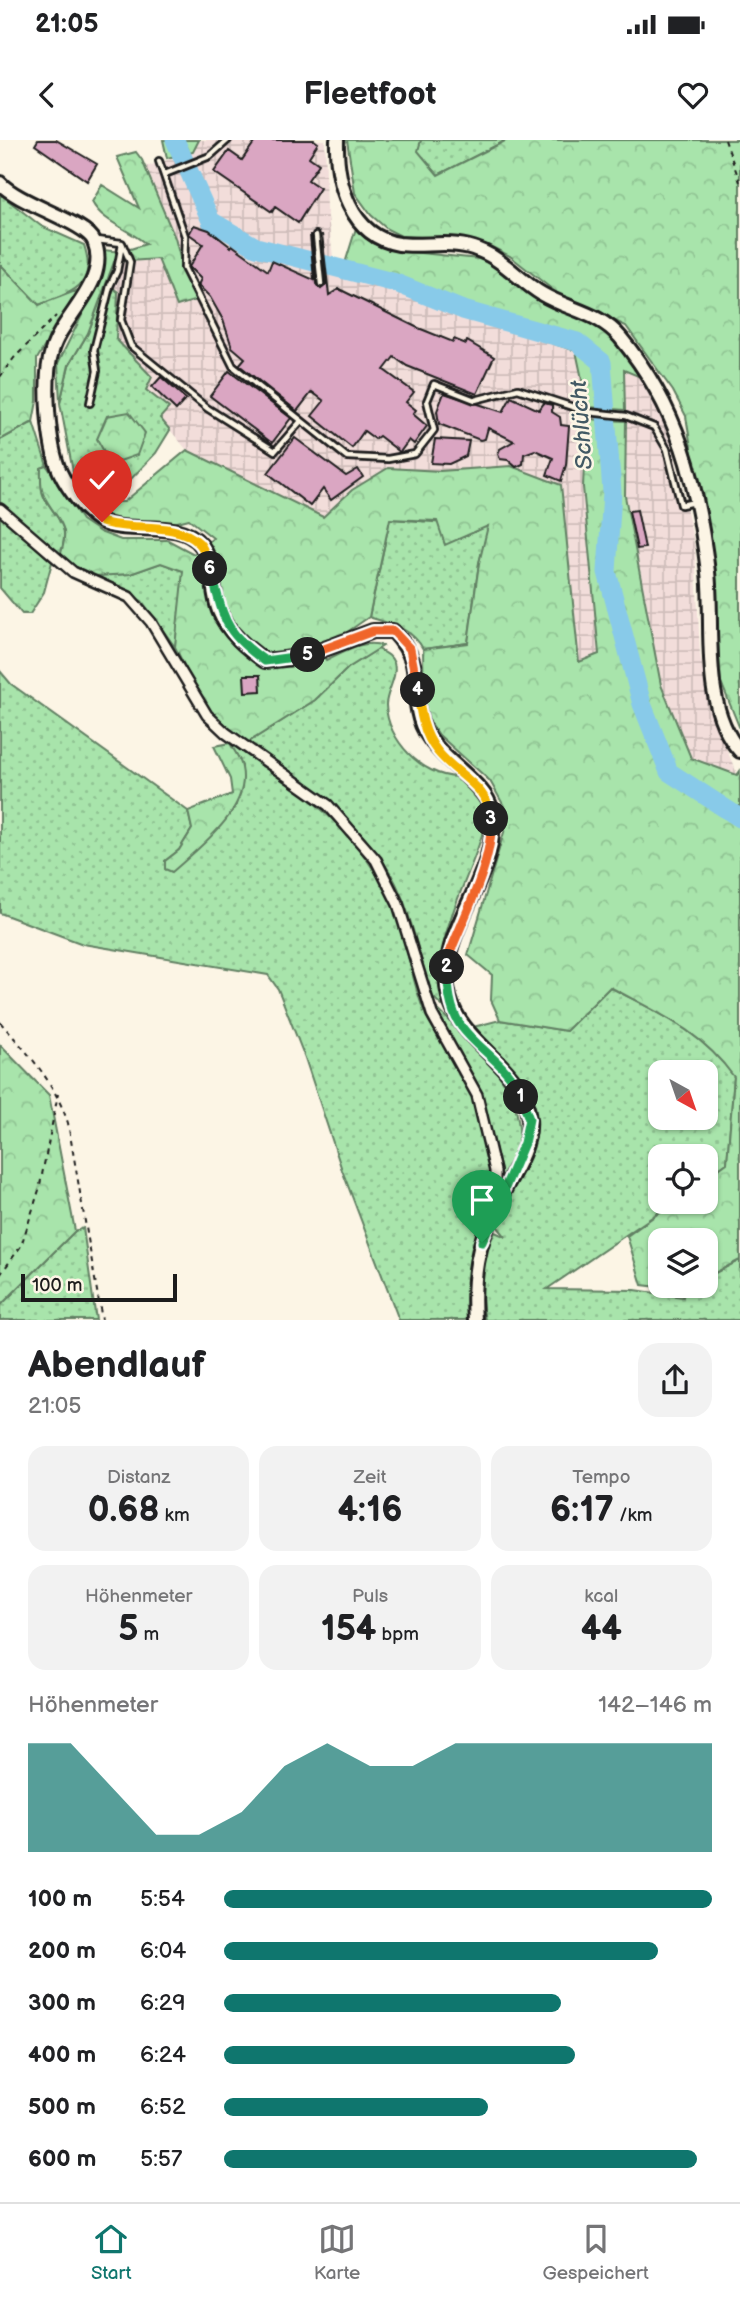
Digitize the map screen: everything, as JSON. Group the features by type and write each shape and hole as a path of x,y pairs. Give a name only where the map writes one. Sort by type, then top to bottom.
{"street":[{"path":"337,140 339,175 347,200 368,231 397,244 469,246 491,254 542,294 597,318 616,333 664,398 684,453 708,571 713,682 727,731 740,751"},
{"path":"0,183 29,204 82,228 94,240 97,272 52,349 46,381 47,407 59,470 78,499 102,522 119,528 181,531 201,544 215,584 219,611 241,644 265,661 303,657 373,631 393,631 410,649 417,676 420,719 438,752 471,780 491,807 492,832 485,862 447,960 448,996 460,1026 499,1062 517,1087 529,1119 512,1176 495,1206 472,1283 475,1320"},
{"path":"0,509 73,572 129,597 151,622 207,715 226,733 328,805 376,860 398,904 432,1014 477,1095 495,1171 495,1206"}],"lane":[{"path":"165,174 210,156 228,140"},
{"path":"159,162 185,236 184,268 233,366 347,457 388,458 415,454 434,430 427,401 434,384 475,400 518,389 588,412 626,416 654,427 667,449 681,505 696,502"},
{"path":"316,235 321,284"},
{"path":"94,240 122,243"},
{"path":"122,243 130,262 121,320 131,346 207,408 275,451 302,421"},
{"path":"90,403 97,370 94,350 110,286 117,271 122,243"}],"path":[{"path":"725,140 740,182"},
{"path":"0,377 14,358 57,316"},
{"path":"0,1022 42,1069 58,1093 68,1123 83,1195 102,1320"},
{"path":"0,1275 21,1246 39,1191 58,1093"}],"shaded area":[{"path":"199,140 325,140 327,209 335,273 576,351 638,376 659,412 674,452 695,548 700,655 713,718 738,776 691,758 661,685 625,496 625,421 586,419 583,487 600,655 578,662 440,471 388,468 352,490 323,518 187,450 88,333 114,262 158,259 177,305 197,300 145,167 193,152"}],"green space":[{"path":"163,140 199,140 193,152 167,158"},
{"path":"347,140 421,140 418,151 438,175 507,140 740,140 740,729 721,682 714,592 686,416 673,391 626,326 558,294 510,256 486,244 453,238 401,236 387,229 371,215 355,193"},
{"path":"421,140 507,140 438,175 417,151"},
{"path":"136,152 142,160 175,238 184,273 197,300 177,306 158,259 114,262 88,333 69,365 60,403 58,363 97,285 104,250 121,252 146,244 102,215 92,202 102,185 139,208 117,157"},
{"path":"0,194 41,226 84,245 87,270 79,286 39,305 0,264"},
{"path":"356,228 372,243 392,250 479,259 500,268 611,333 645,373 638,376 624,370 625,410 588,407 576,351 446,310 343,270"},
{"path":"0,264 39,305 78,290 37,359 37,401 33,422 0,440"},
{"path":"107,283 118,292 116,339 152,377 146,390 169,408 160,418 170,430 156,453 109,502 73,472 60,403 69,365 88,333"},
{"path":"129,412 145,433 137,455 111,464 97,439 107,416"},
{"path":"586,419 626,421 625,496 661,685 691,758 737,775 740,771 740,1260 718,1271 718,1228 648,1228 648,1286 642,1285 627,1236 657,1214 718,1214 718,1170 727,1163 734,1077 707,1047 678,1024 610,987 566,1031 500,1020 491,1000 492,975 468,955 509,815 490,781 439,735 424,713 423,649 468,643 479,563 488,526 445,545 437,521 390,519 369,617 321,650 326,660 362,645 383,646 348,668 315,700 247,743 208,713 175,647 183,571 161,563 130,574 94,576 59,559 64,531 44,496 41,468 47,466 82,520 100,532 121,540 168,540 194,554 213,538 189,519 134,526 107,519 87,502 73,472 109,502 124,502 187,450 323,517 352,490 388,468 440,471 511,466 561,485 579,662 599,654 583,487"},
{"path":"33,422 47,466 41,468 43,494 64,531 59,559 0,506 0,440"},
{"path":"0,514 52,562 44,592 30,614 22,614 0,588"},
{"path":"390,519 489,526 479,563 468,643 423,649 407,631 369,617"},
{"path":"161,563 184,571 175,647 142,601 94,576 130,574"},
{"path":"378,649 394,663 386,705 388,718 400,743 419,763 444,775 457,777 484,811 482,835 453,912 443,948 441,985 445,1004 442,1006 433,997 427,981 402,896 372,847 341,813 323,798 247,743 315,700 348,668"},
{"path":"0,671 11,684 188,811 192,829 179,850 165,861 166,869 236,805 242,766 230,743 304,794 326,813 365,857 394,909 426,1016 467,1086 486,1142 491,1189 468,1280 470,1320 399,1320 342,1170 305,1058 278,989 268,975 83,944 0,913"},
{"path":"230,743 242,768 243,783 239,798 209,839 172,872 165,869 165,861 179,850 192,829 188,811 232,794 230,779 214,746"},
{"path":"610,987 678,1024 707,1046 734,1076 727,1163 718,1170 718,1144 648,1144 648,1214 656,1214 547,1289 635,1290 648,1292 648,1298 718,1298 718,1271 740,1260 740,1320 485,1320 481,1286 483,1264 495,1232 506,1237 497,1226 522,1169 531,1132 531,1113 526,1094 516,1074 469,1028 500,1020 566,1031"},
{"path":"433,1005 494,1067 506,1085 514,1105 519,1125 518,1147 500,1192 496,1150 480,1094"},
{"path":"0,1045 49,1095 75,1231 0,1306"},
{"path":"83,1228 96,1320 0,1320 0,1306 75,1231"}],"building":[{"path":"38,140 56,140 97,164 87,181 35,145"},
{"path":"256,140 314,140 318,143 309,157 319,164 308,180 320,188 298,223 275,207 272,212 214,172 229,151 242,160"},
{"path":"194,225 209,230 268,271 272,261 314,280 311,235 316,284 321,289 326,284 322,234 329,295 339,289 416,327 453,342 454,339 466,344 467,341 494,357 477,394 407,366 394,357 384,370 414,392 406,402 416,410 413,414 427,426 414,444 409,440 400,452 379,436 375,439 364,431 352,448 312,416 324,401 312,392 297,411 239,365 245,358 232,347 223,320 210,297 198,285 201,279 189,267 203,244 189,234"},
{"path":"229,371 291,418 272,443 210,396"},
{"path":"161,377 186,399 176,410 152,387"},
{"path":"444,393 503,412 511,397 539,410 544,403 552,405 552,412 560,417 561,425 569,426 566,465 561,481 547,475 553,458 535,450 524,454 523,464 516,467 508,460 500,459 498,454 500,449 514,441 488,428 485,439 480,440 439,424 437,411"},
{"path":"295,438 346,476 358,469 363,477 331,500 323,489 310,506 268,473"},
{"path":"435,439 469,441 466,456 449,464 431,463"},
{"path":"637,510 645,548 637,549 629,511"},
{"path":"244,675 260,675 261,691 245,692"}],"waterway":[{"name":"Schlücht","path":"175,140 211,221 256,247 396,283 463,310 577,342 602,362 612,492 607,572 642,704 669,772 740,818"}],"route":[{"path":"102,522 119,528 181,531 201,544 215,584 219,611 241,644 265,661 303,657 373,631 393,631 410,649 417,676 420,719 438,752 471,780 491,807 492,832 485,862 447,960 448,996 460,1026 499,1062 517,1087 529,1119 512,1176 495,1206 482,1242"}]}
